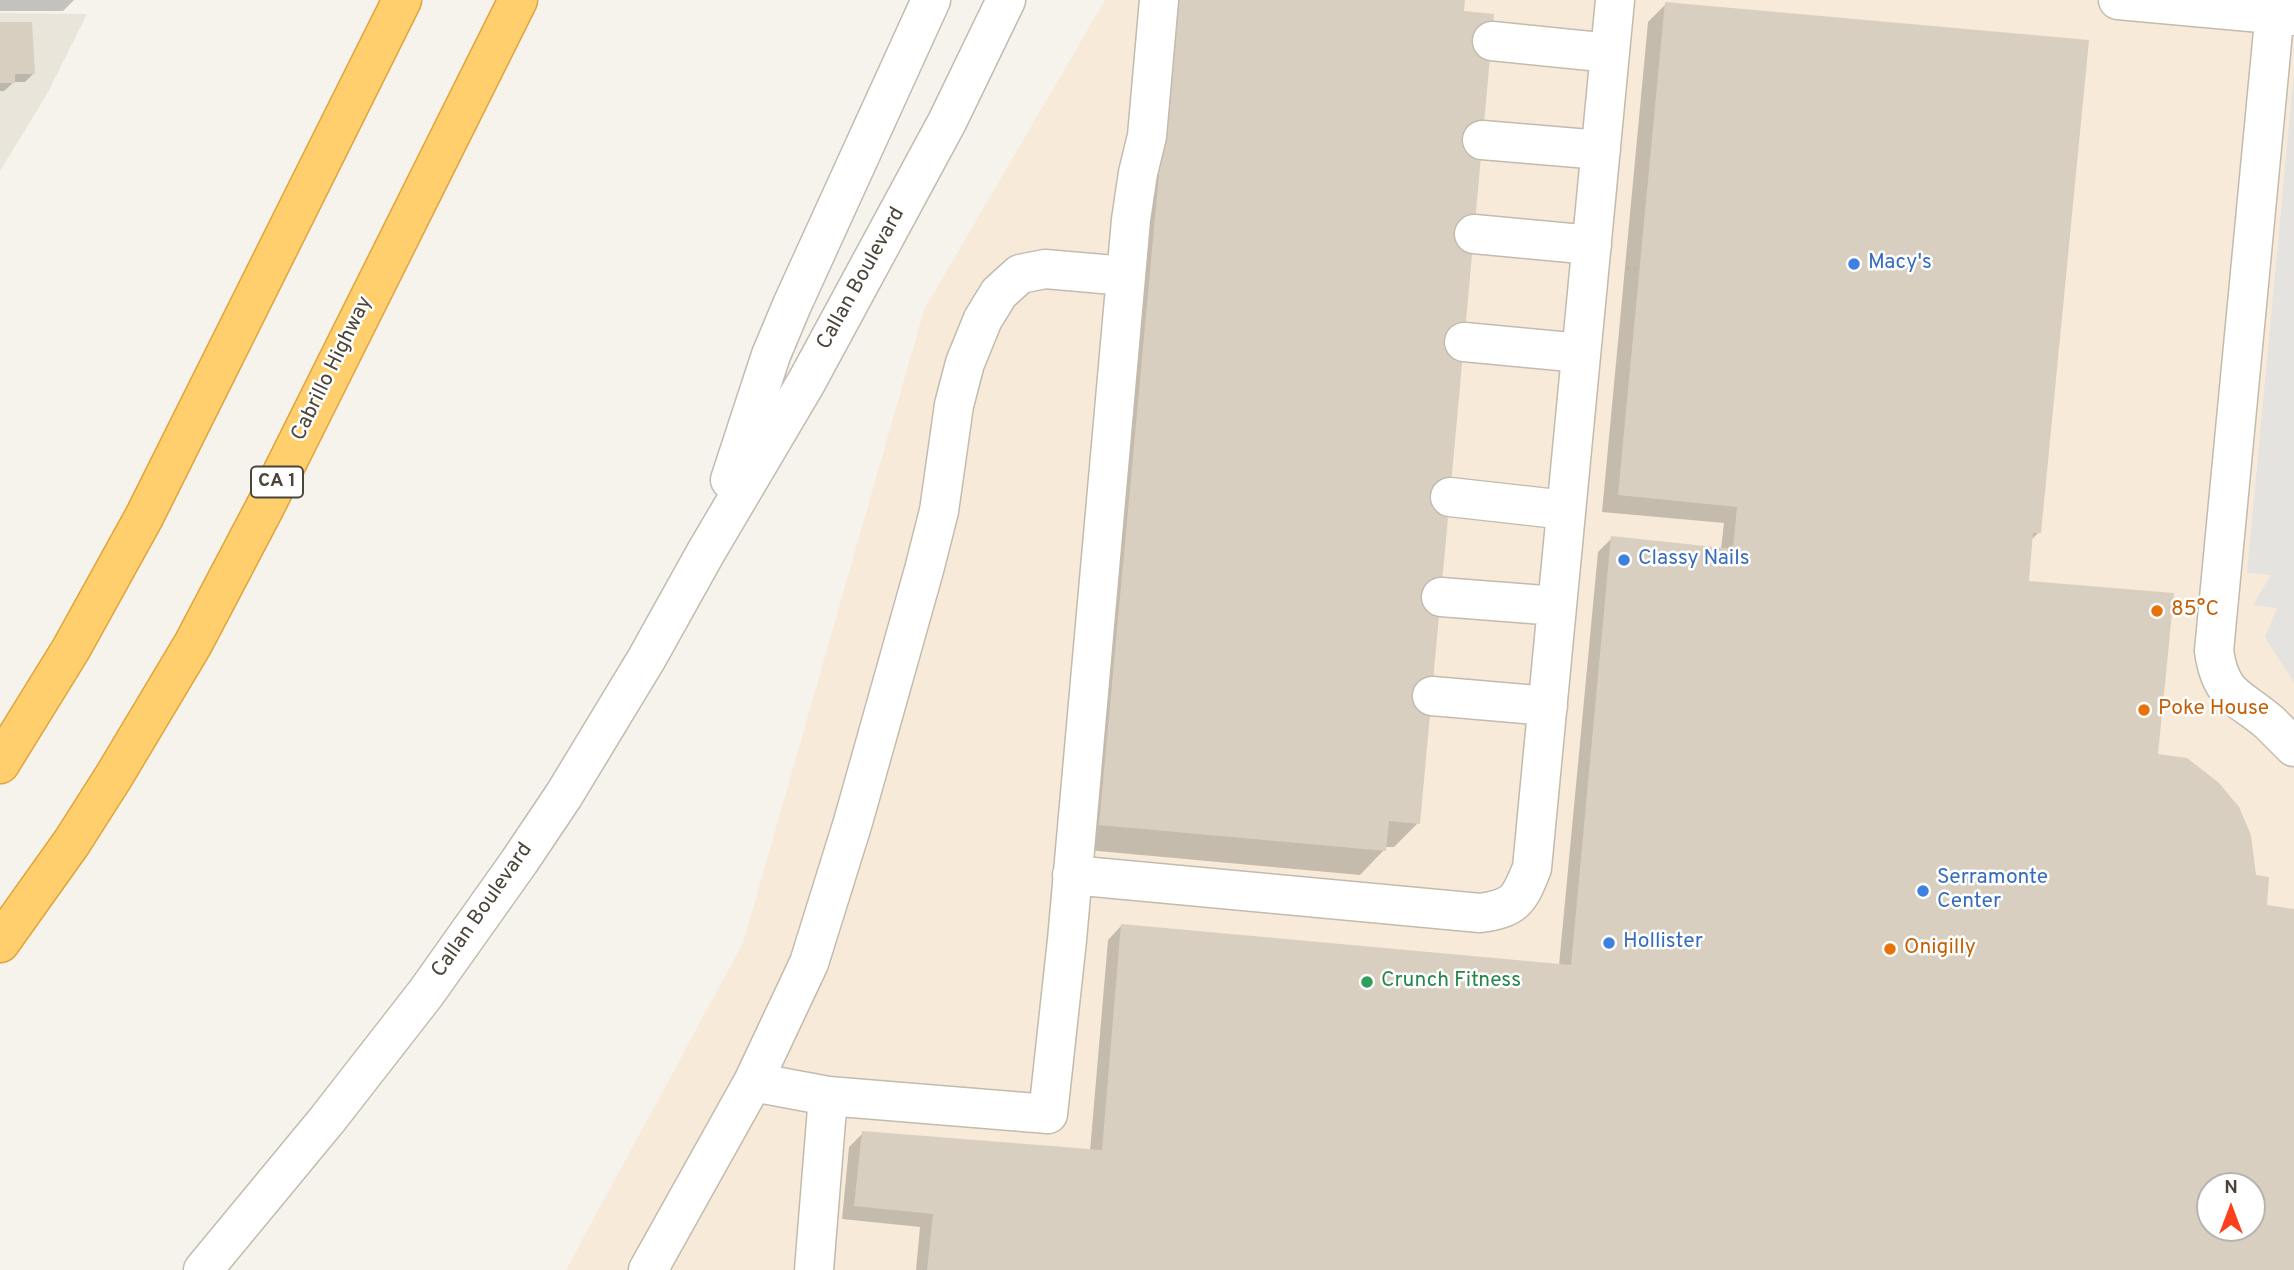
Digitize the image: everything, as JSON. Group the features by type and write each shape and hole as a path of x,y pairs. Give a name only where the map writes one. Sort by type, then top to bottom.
{"highway":[{"path":"0,764 71,649 144,517 402,0"},
{"name":"Cabrillo Highway","path":"0,943 114,776 192,645 265,507 517,0"}],"street":[{"name":"Callan Boulevard","path":"706,552 776,343 931,0"},
{"name":"Callan Boulevard","path":"190,1270 212,1257 377,1057 489,906 606,728 838,324 952,112 1006,0"},
{"path":"753,1082 828,1096 1048,1114 1072,876 1102,669 1128,386 1132,300 1144,209 1138,173 1147,136 1159,0"},
{"path":"1072,876 1480,913 1504,909 1522,894 1532,868 1615,0"},
{"path":"2118,0 2281,10 2214,651 2217,671 2226,689 2241,704 2269,722 2294,747"},
{"path":"1492,41 1610,53"},
{"path":"1482,140 1601,150"},
{"path":"1474,234 1592,245"},
{"path":"648,1270 753,1082 809,963 853,822 939,511 954,405 965,363 983,319 999,293 1020,274 1045,269 1132,300"},
{"path":"1464,342 1581,353"},
{"path":"1450,497 1566,510"},
{"path":"1441,597 1557,606"},
{"path":"1432,695 1548,706"},
{"path":"814,1270 828,1096"}],"shaded area":[{"name":"Serramonte Center","path":"1105,0 2294,0 2294,1270 566,1270 743,943 924,310"},
{"path":"0,13 87,14 47,94 0,171"},
{"path":"2294,71 2294,683 2265,637 2277,608 2253,605 2271,575 2247,573"}],"building":[{"path":"1175,0 1465,0 1464,11 1494,14 1420,824 1389,821 1386,851 1099,825"},
{"name":"Serramonte Center","path":"1665,2 2089,40 2041,533 2033,533 2029,581 2174,593 2158,754 2187,758 2219,783 2239,807 2251,835 2256,875 2269,877 2267,905 2294,909 2294,1270 927,1270 933,1214 854,1206 862,1131 1102,1150 1121,924 1571,965 1611,536 1733,549 1737,507 1618,495"},
{"path":"0,22 32,22 35,74 15,74 15,83 0,83"}],"place":[{"name":"Macy's","path":"1854,264"},
{"name":"Classy Nails","path":"1624,560"},
{"name":"85°C","path":"2157,611"},
{"name":"Poke House","path":"2144,710"},
{"name":"Serramonte Center","path":"1923,891"},
{"name":"Hollister","path":"1609,943"},
{"name":"Onigilly","path":"1890,949"},
{"name":"Crunch Fitness","path":"1367,982"}]}
